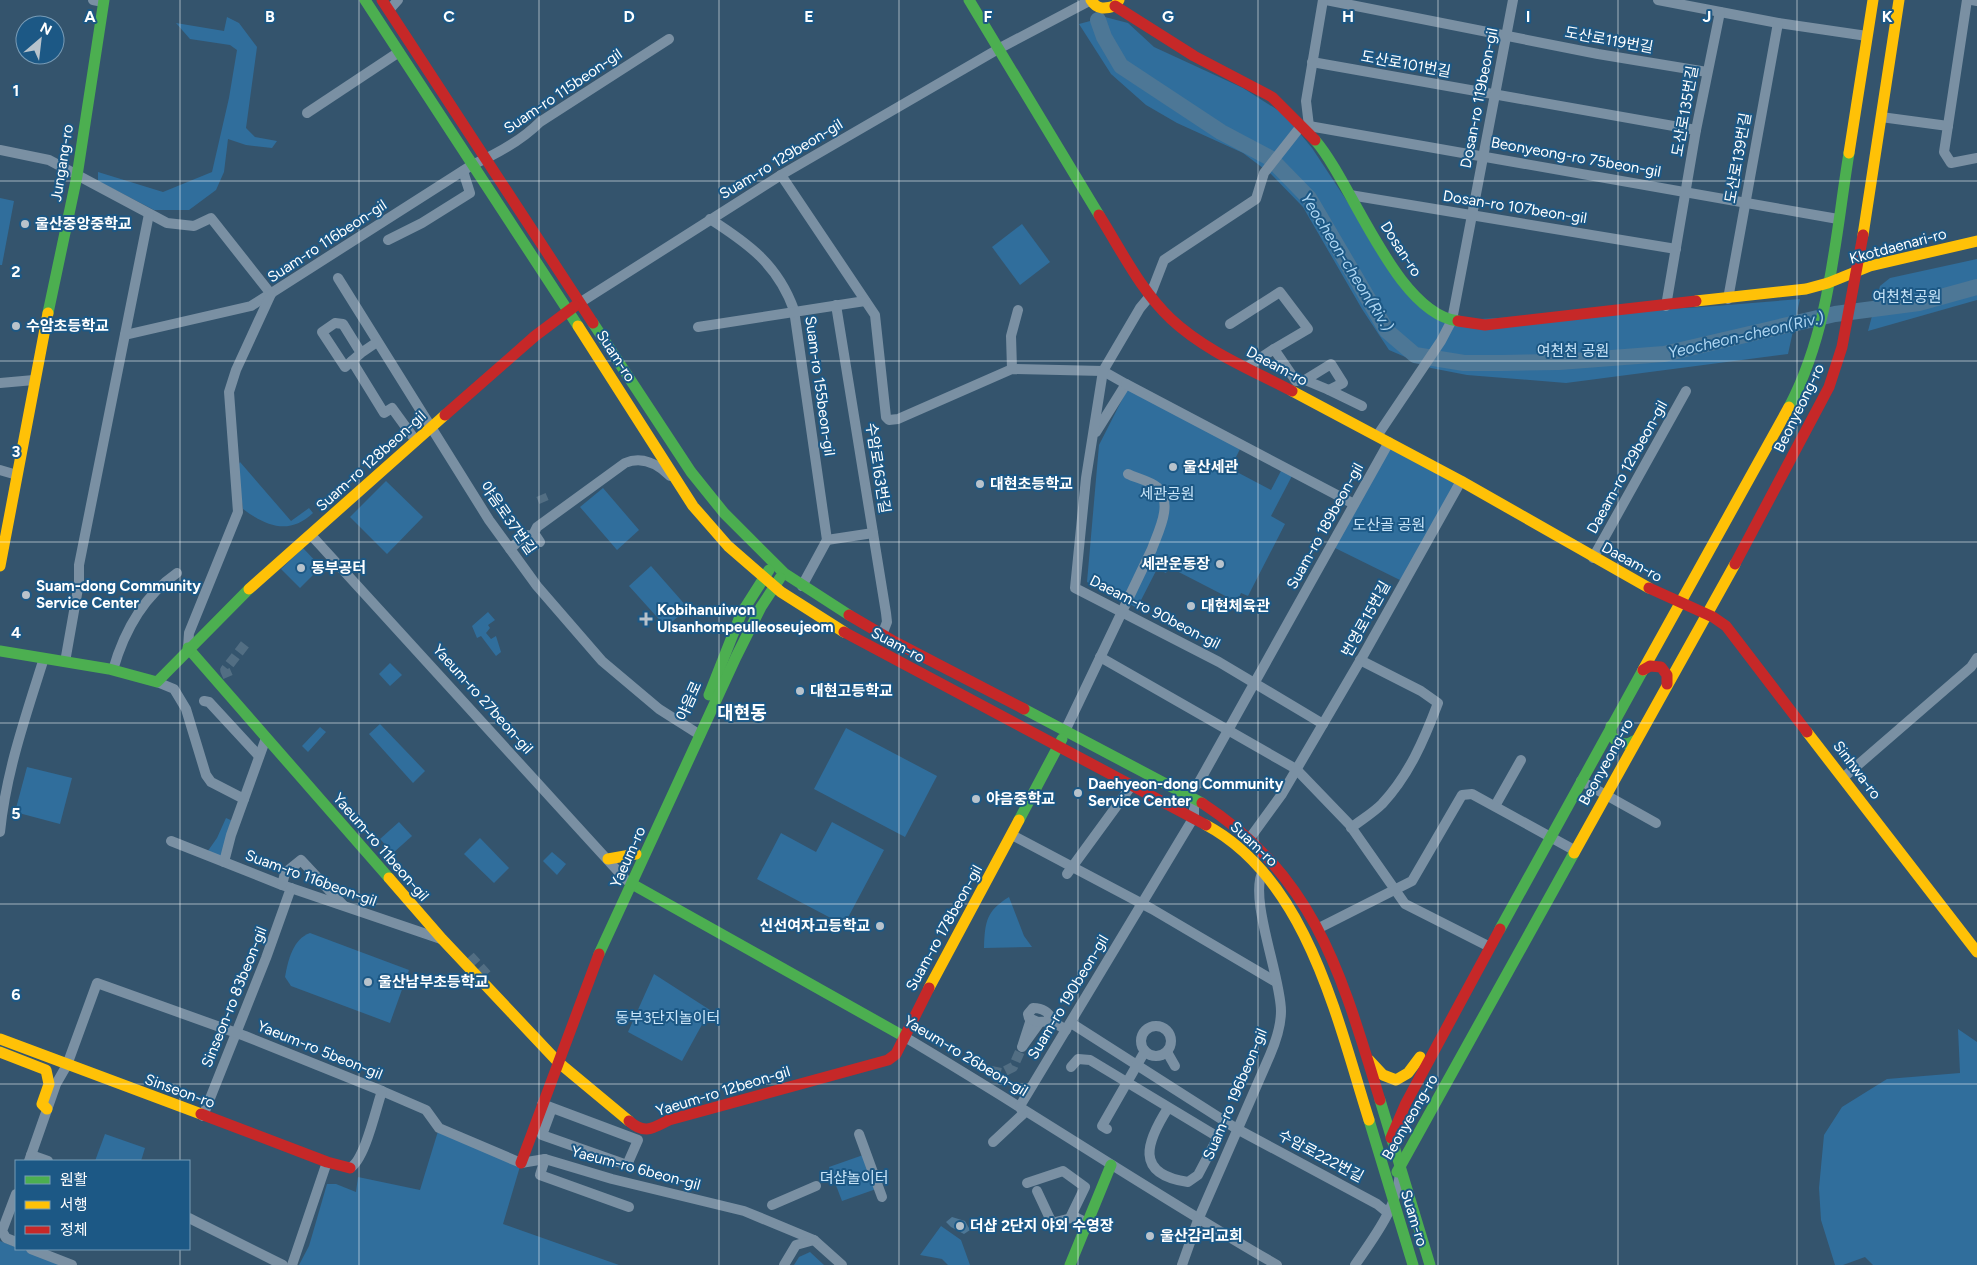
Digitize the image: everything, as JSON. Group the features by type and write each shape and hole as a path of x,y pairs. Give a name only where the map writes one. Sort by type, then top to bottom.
{"main road":[{"name":"Suam-ro","path":"365,0 399,52 468,168 568,311 681,488 706,522 763,578 815,615 886,656 1194,817 1236,845 1263,871 1290,906 1312,947 1331,998 1413,1265"},
{"name":"Suam-ro","path":"382,0 691,472 724,513 774,564 802,586 882,634 1187,795 1250,838 1285,875 1319,928 1346,992 1430,1265"},
{"name":"Daeam-ro","path":"969,0 1150,296 1171,319 1196,338 1247,367 1461,481 1593,558 1680,604 1705,614"},
{"path":"1091,0 1103,9 1117,3"},
{"name":"Beonyeong-ro","path":"1873,0 1867,36 1852,221 1857,271 1842,347 1829,387 1400,1167 1393,1175 1386,1177 1387,1153 1391,1136 1425,1067 1549,836 1794,398 1816,345 1827,288 1852,221 1881,117 1899,0"},
{"name":"Jungang-ro","path":"0,566 34,380 77,176 100,1"},
{"name":"Dosan-ro","path":"1117,3 1170,44 1266,94 1305,126 1322,148 1397,276 1427,307 1452,320 1485,325 1827,288"},
{"name":"Kkotdaenari-ro","path":"1827,288 1857,271 1882,263 1977,241"},
{"name":"Suam-ro 128beon-gil","path":"188,648 275,564 528,343 581,302"},
{"name":"야음로","path":"629,882 636,854 696,733 726,646 748,600 774,564"},
{"name":"Yaeum-ro","path":"521,1163 547,1106 555,1059 629,882 696,733 760,607 784,573"},
{"name":"Sinhwa-ro","path":"1705,614 1721,622 1733,632 1977,952"},
{"path":"0,651 113,670 157,682 188,648"},
{"name":"Yaeum-ro 11beon-gil","path":"188,648 442,939 555,1059"},
{"path":"1643,670 1650,666 1661,667 1667,675 1667,684"},
{"path":"1611,726 1611,736 1618,743 1628,744 1636,740"},
{"name":"Suam-ro 178beon-gil","path":"903,1036 1060,747 1065,731"},
{"path":"608,858 636,854"},
{"path":"555,1059 596,942 629,882"},
{"name":"Yaeum-ro 26beon-gil","path":"629,882 903,1036"},
{"path":"1365,1054 1383,1075 1398,1079 1406,1077 1459,1004"},
{"name":"Yaeum-ro 12beon-gil","path":"555,1059 636,1127 649,1130 669,1120 888,1060 896,1054 903,1036"},
{"name":"Sinseon-ro","path":"0,1039 327,1162 350,1168"},
{"path":"0,1052 38,1065 46,1070 49,1076 49,1084 42,1104 47,1109"},
{"path":"38,1065 67,1065"},
{"path":"1425,1067 1424,1080 1429,1088 1437,1088 1448,1080"},
{"path":"1070,1265 1087,1223 1114,1167"},
{"path":"1077,1265 1114,1167"}],"street":[{"path":"389,10 398,0"},
{"name":"Suam-ro 129beon-gil","path":"581,302 780,175 1000,48 1091,0"},
{"path":"1305,126 1306,101 1312,62 1325,0 1506,35"},
{"name":"Dosan-ro 119beon-gil","path":"1377,436 1441,341 1452,320 1513,0"},
{"path":"1658,0 1778,23 1867,36"},
{"path":"1967,0 1944,152 1951,163 1977,158"},
{"path":"1972,0 1977,1"},
{"name":"도산로135번길","path":"1666,306 1696,130 1720,12"},
{"name":"도산로139번길","path":"1728,299 1778,23"},
{"name":"도산로119번길","path":"1506,35 1626,59 1707,72"},
{"name":"Suam-ro 115beon-gil","path":"468,168 486,159 669,39"},
{"path":"307,113 399,52"},
{"name":"도산로101번길","path":"1312,62 1495,95"},
{"path":"1495,95 1696,130"},
{"path":"1881,117 1948,126"},
{"name":"Beonyeong-ro 75beon-gil","path":"1305,126 1852,221"},
{"name":"Daeam-ro 90beon-gil","path":"1305,126 1264,173 1256,199 1164,260 1150,296 1140,308 1103,371 1086,478 1075,588 1254,683 1323,724"},
{"path":"0,150 50,160 167,223 194,226 211,218 271,294 251,306 125,335"},
{"path":"388,240 422,223 470,192 468,168"},
{"name":"Suam-ro 116beon-gil","path":"188,648 189,634 238,512 229,392 236,370 271,294 468,168"},
{"path":"780,175 875,315 886,417 889,420 898,419 1012,369 1103,371 1354,504"},
{"name":"Dosan-ro 107beon-gil","path":"1350,195 1676,249"},
{"path":"65,662 78,583 79,565 149,214"},
{"name":"Suam-ro 155beon-gil","path":"710,220 748,243 761,257 785,290 794,310 827,540"},
{"name":"야음로37번길","path":"338,278 430,428 510,549 537,586 602,661 659,709 696,733"},
{"path":"1230,324 1280,292 1308,329 1247,367"},
{"path":"698,327 794,310 865,301"},
{"name":"수암로163번길","path":"836,305 886,612 887,622 882,634"},
{"path":"1012,369 1011,336 1018,310"},
{"path":"361,354 343,324 335,322 322,332 345,367 377,342"},
{"path":"1274,349 1296,381 1305,380 1331,364 1343,383 1329,390"},
{"path":"352,361 384,413 392,408 416,441"},
{"path":"0,383 34,380"},
{"path":"1305,380 1362,406"},
{"path":"1093,437 1126,384"},
{"name":"Daeam-ro 129beon-gil","path":"1593,558 1686,391"},
{"name":"Suam-ro 189beon-gil","path":"1198,784 1389,442"},
{"path":"510,549 526,535 538,539 534,532 537,528 631,461 653,464 667,473 681,488"},
{"path":"0,470 16,475"},
{"path":"1065,731 1152,549 1163,520 1165,500 1156,487 1128,474"},
{"name":"번영로15번길","path":"1250,838 1282,794 1461,481"},
{"path":"802,586 827,540 873,533"},
{"name":"Yaeum-ro 27beon-gil","path":"311,534 629,882"},
{"path":"113,670 120,646 136,615 161,584 177,573"},
{"path":"1100,657 1296,769 1351,828 1405,904 1490,947"},
{"path":"0,832 3,798 44,658"},
{"path":"1844,777 1971,667 1977,658"},
{"path":"1351,828 1381,805 1402,780 1417,755 1438,703 1360,660"},
{"path":"157,682 174,689 186,710 206,776 211,782 244,799"},
{"path":"204,701 209,702 259,756"},
{"path":"224,862 266,738"},
{"path":"1496,806 1521,760"},
{"path":"1581,781 1656,824"},
{"path":"1070,870 1132,784"},
{"path":"1319,928 1412,881 1462,795 1472,794 1574,850"},
{"path":"1187,795 1194,806 1194,817"},
{"name":"Suam-ro 190beon-gil","path":"992,1142 1023,1114 1020,1106 1194,817"},
{"path":"1012,835 1070,870 1141,903 1276,982"},
{"name":"Suam-ro 116beon-gil","path":"172,841 287,886 328,896 344,906 407,922 442,939"},
{"name":"Sinseon-ro 83beon-gil","path":"203,1116 236,1032 287,886 285,874 301,860 328,896"},
{"name":"Suam-ro 196beon-gil","path":"1182,1265 1198,1220 1278,1034 1281,1011 1259,897 1259,877 1263,871"},
{"name":"Yaeum-ro 5beon-gil","path":"67,1065 97,983 236,1032 382,1091 426,1110 440,1128 521,1163"},
{"name":"수암로222번길","path":"1052,1021 1047,1013 1037,1008 1029,1012 1035,1021 1052,1021 1068,1027 1137,1066 1237,1129 1377,1204 1388,1213"},
{"path":"1107,1129 1102,1126 1145,1051 1142,1037 1147,1028 1157,1026 1166,1030 1172,1038 1167,1052 1175,1066"},
{"name":"Yaeum-ro 26beon-gil","path":"903,1036 1020,1106 1198,1220 1276,1265"},
{"path":"1145,1051 1153,1056 1167,1052"},
{"path":"1071,1068 1078,1059 1083,1058 1218,1137 1198,1175 1188,1182 1173,1180 1160,1171 1148,1155 1153,1133 1168,1108"},
{"path":"30,1158 56,1084 67,1065"},
{"path":"350,1168 356,1165 361,1153 382,1091"},
{"path":"547,1106 638,1140 627,1165 542,1135 547,1106"},
{"path":"859,1134 882,1196"},
{"path":"545,1159 540,1175 630,1208"},
{"name":"Yaeum-ro 6beon-gil","path":"521,1163 545,1159 612,1179 744,1211 814,1240 842,1265"},
{"path":"292,1265 327,1162"},
{"path":"1355,1265 1394,1201 1400,1167"},
{"path":"1027,1183 1063,1171 1085,1187 1070,1218"},
{"path":"772,1205 816,1186"},
{"path":"1037,1191 1052,1223 1075,1217 1087,1223"},
{"path":"15,1197 2,1231 6,1238 15,1242"},
{"path":"190,1218 284,1265"},
{"path":"784,1265 796,1245 814,1240"},
{"path":"34,1250 72,1265"}],"green space":[{"path":"227,17 239,23 257,47 246,128 255,137 277,141 272,148 246,145 228,139 224,172 216,190 189,210 154,210 98,181 98,172 163,192 212,172 229,98 237,50 230,45 190,39 176,23 224,31"},
{"name":"여천천 공원","path":"1105,17 1128,23 1154,47 1243,88 1284,114 1312,148 1376,245 1443,321 1703,307 1800,299 1788,354 1566,383 1467,375 1431,368 1389,350 1362,309 1303,207 1271,174 1243,153 1177,123 1146,105 1111,74 1079,24"},
{"path":"0,198 14,201 2,265 0,265"},
{"path":"1022,224 1050,262 1020,285 992,247"},
{"name":"여천천공원","path":"1977,259 1977,300 1868,331 1880,286 1890,278"},
{"name":"세관공원","path":"1128,388 1241,447 1234,461 1238,464 1235,471 1271,490 1282,469 1293,474 1271,516 1285,524 1248,596 1241,593 1237,602 1169,567 1166,573 1157,569 1137,608 1087,582 1099,445"},
{"name":"도산골 공원","path":"1389,442 1461,481 1404,582 1331,546"},
{"path":"240,462 291,521 309,508 313,513 296,524 278,526 261,520 243,509 237,468"},
{"path":"386,481 423,517 387,554 350,517"},
{"path":"603,488 639,530 617,550 580,507"},
{"name":"동부공터","path":"303,548 321,567 300,588 281,569"},
{"path":"651,566 688,608 666,627 629,586"},
{"path":"488,612 495,620 488,625 490,628 486,633 491,639 496,636 501,652 496,656 481,636 477,638 472,626"},
{"path":"390,663 402,675 390,686 379,674"},
{"path":"380,724 425,771 413,783 369,734"},
{"path":"320,727 326,732 308,752 302,746"},
{"path":"846,728 937,776 905,837 814,789"},
{"path":"27,767 72,778 60,824 15,812"},
{"path":"226,818 235,822 224,862 205,855 217,838"},
{"path":"399,822 412,836 393,853 380,839"},
{"path":"832,822 884,850 844,925 757,879 781,833 816,852"},
{"path":"480,838 509,868 494,883 464,854"},
{"path":"552,852 566,864 557,875 543,861"},
{"path":"1009,897 1024,936 1032,947 984,948 988,918 1001,902"},
{"path":"310,933 409,970 390,1023 291,986 285,977 292,951 299,940"},
{"name":"동부3단지놀이터","path":"654,974 710,1010 682,1061 628,1032"},
{"path":"1958,1029 1977,1042 1977,1265 1873,1265 1865,1257 1843,1265 1835,1265 1821,1220 1819,1188 1824,1135 1842,1107 1887,1079 1960,1073"},
{"path":"439,1128 521,1163 503,1224 619,1265 299,1265 309,1246 327,1184 336,1184 356,1192 358,1177 420,1190"},
{"path":"105,1134 145,1148 141,1160 95,1160"},
{"name":"뎌샵놀이터","path":"866,1154 879,1188 842,1201 829,1167"},
{"path":"941,1226 961,1240 970,1265 948,1265 942,1259 920,1255"},
{"path":"0,1241 15,1247 15,1250 25,1250 67,1265 0,1265"},
{"path":"810,1252 824,1265 794,1265 799,1257"}],"shaded area":[{"name":"더샵 2단지 야외 수영장","path":"952,1217 965,1221 970,1230 964,1234 951,1227 946,1222"}],"waterway":[{"name":"Yeocheon-cheon(Riv.)","path":"1098,20 1104,37 1121,66 1221,132 1270,158 1309,198 1387,331 1415,355 1464,363 1501,363 1559,362 1664,354 1835,314 1919,303 1977,287"}],"tunnel":[{"path":"541,495 544,502"},
{"path":"228,677 225,670 246,643"},
{"path":"470,956 490,978"},
{"path":"991,1071 1001,1073 1013,1067 1022,1047"}],"traffic: fast":[{"path":"48,313 77,176 104,0"},
{"path":"365,0 578,326"},
{"path":"969,0 1099,215"},
{"path":"1315,140 1330,160 1396,272 1415,296 1436,313 1458,321"},
{"path":"1789,407 1814,347 1822,315 1835,250 1849,153"},
{"path":"593,323 691,472 724,513 784,573 849,615"},
{"path":"709,695 741,614 769,570"},
{"path":"599,954 736,657 761,607 780,578"},
{"path":"0,651 109,669 157,682 249,589"},
{"path":"188,648 389,878"},
{"path":"1500,929 1643,670"},
{"path":"1024,709 1202,803"},
{"path":"1611,726 1611,735 1618,743 1628,744 1636,740"},
{"path":"1019,820 1062,739"},
{"path":"1397,1172 1574,853"},
{"path":"632,884 903,1036"},
{"path":"1380,1100 1430,1265"},
{"path":"1369,1120 1413,1265"},
{"path":"1070,1265 1111,1165"}],"traffic: slow":[{"path":"1091,0 1096,6 1105,8 1115,6 1119,0"},
{"path":"1849,153 1873,0"},
{"path":"1863,235 1899,0"},
{"path":"1696,301 1806,289 1828,283 1870,266 1977,241"},
{"path":"0,566 48,313"},
{"path":"578,326 693,506 728,546 781,592 844,632"},
{"path":"1292,391 1461,481 1649,588"},
{"path":"1643,670 1789,407"},
{"path":"249,589 445,415"},
{"path":"1574,853 1735,564"},
{"path":"1807,732 1977,952"},
{"path":"929,988 1019,820"},
{"path":"1206,825 1241,849 1270,880 1294,915 1330,997 1369,1120"},
{"path":"608,859 636,854"},
{"path":"389,878 442,939 558,1062 629,1121"},
{"path":"0,1039 201,1114"},
{"path":"0,1052 46,1070 49,1084 42,1104 47,1109"},
{"path":"1369,1060 1383,1075 1396,1080 1408,1073 1420,1057"}],"traffic: jam":[{"path":"382,0 593,323"},
{"path":"1115,6 1194,56 1272,97 1315,140"},
{"path":"1099,215 1141,283 1171,319 1214,350 1292,391"},
{"path":"1735,564 1829,387 1842,347 1863,235"},
{"path":"1458,321 1485,325 1696,301"},
{"path":"445,415 535,336 575,306"},
{"path":"1649,588 1713,617 1726,626 1807,732"},
{"path":"849,615 895,642 1024,709"},
{"path":"844,632 1206,825"},
{"path":"1643,670 1650,666 1661,667 1667,675 1667,684"},
{"path":"1202,803 1241,832 1273,864 1299,898 1320,934 1337,972 1380,1100"},
{"path":"1391,1138 1406,1103 1500,929"},
{"path":"521,1163 599,954"},
{"path":"629,1121 640,1128 649,1129 669,1120 888,1060 896,1054 929,988"},
{"path":"201,1114 327,1162 350,1168"}],"place":[{"name":"울산중앙중학교","path":"25,224"},
{"name":"수암초등학교","path":"16,326"},
{"name":"울산세관","path":"1173,467"},
{"name":"대현초등학교","path":"980,484"},
{"name":"세관운동장","path":"1220,564"},
{"name":"동부공터","path":"301,568"},
{"name":"Suam-dong Community Service Center","path":"26,595"},
{"name":"대현체육관","path":"1191,606"},
{"name":"Kobihanuiwon Ulsanhompeulleoseujeom","path":"646,619"},
{"name":"대현고등학교","path":"800,691"},
{"name":"Daehyeon-dong Community Service Center","path":"1078,793"},
{"name":"야음중학교","path":"976,799"},
{"name":"신선여자고등학교","path":"880,926"},
{"name":"울산남부초등학교","path":"368,982"},
{"name":"더샵 2단지 야외 수영장","path":"960,1226"},
{"name":"울산감리교회","path":"1150,1236"}],"district":[{"name":"대현동","path":"742,713"}]}
